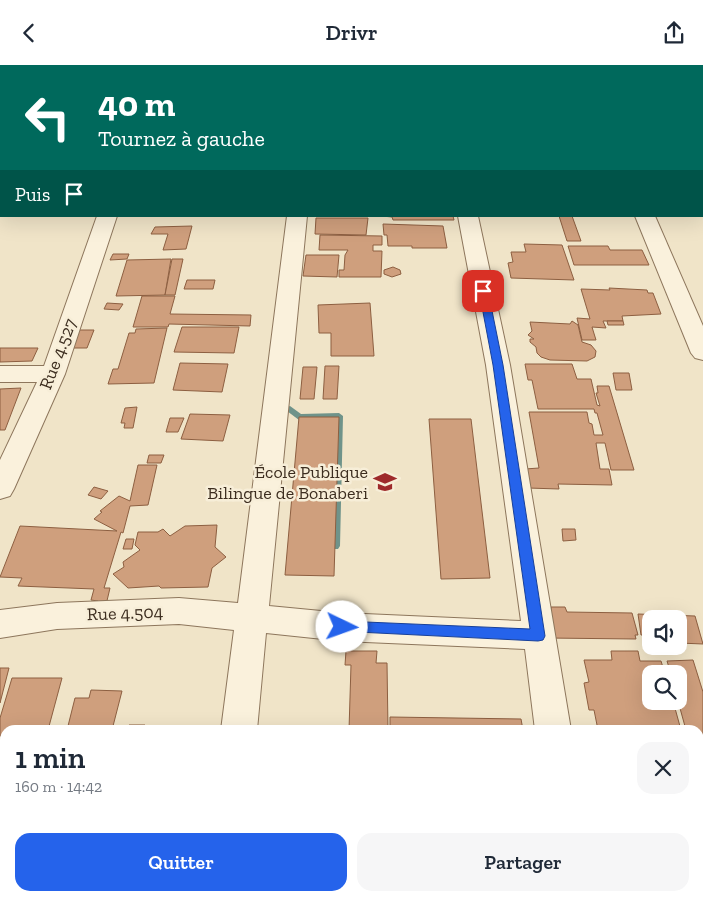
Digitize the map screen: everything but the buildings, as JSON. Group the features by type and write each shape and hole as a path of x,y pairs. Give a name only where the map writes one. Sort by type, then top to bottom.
{"street":[{"name":"Rue 4.527","path":"0,489 53,374 107,217"},
{"path":"239,725 297,217"},
{"path":"468,217 498,365 552,725"},
{"path":"645,217 703,353"},
{"path":"0,374 53,374"},
{"name":"Rue 4.504","path":"0,624 57,616 179,611 342,627 538,636"}],"waterway":[{"path":"290,409 299,417 339,416 335,546"}],"place":[{"name":"École Publique Bilingue de Bonaberi","path":"385,482"}],"route":[{"path":"342,627 538,636 498,365 483,291"}]}
